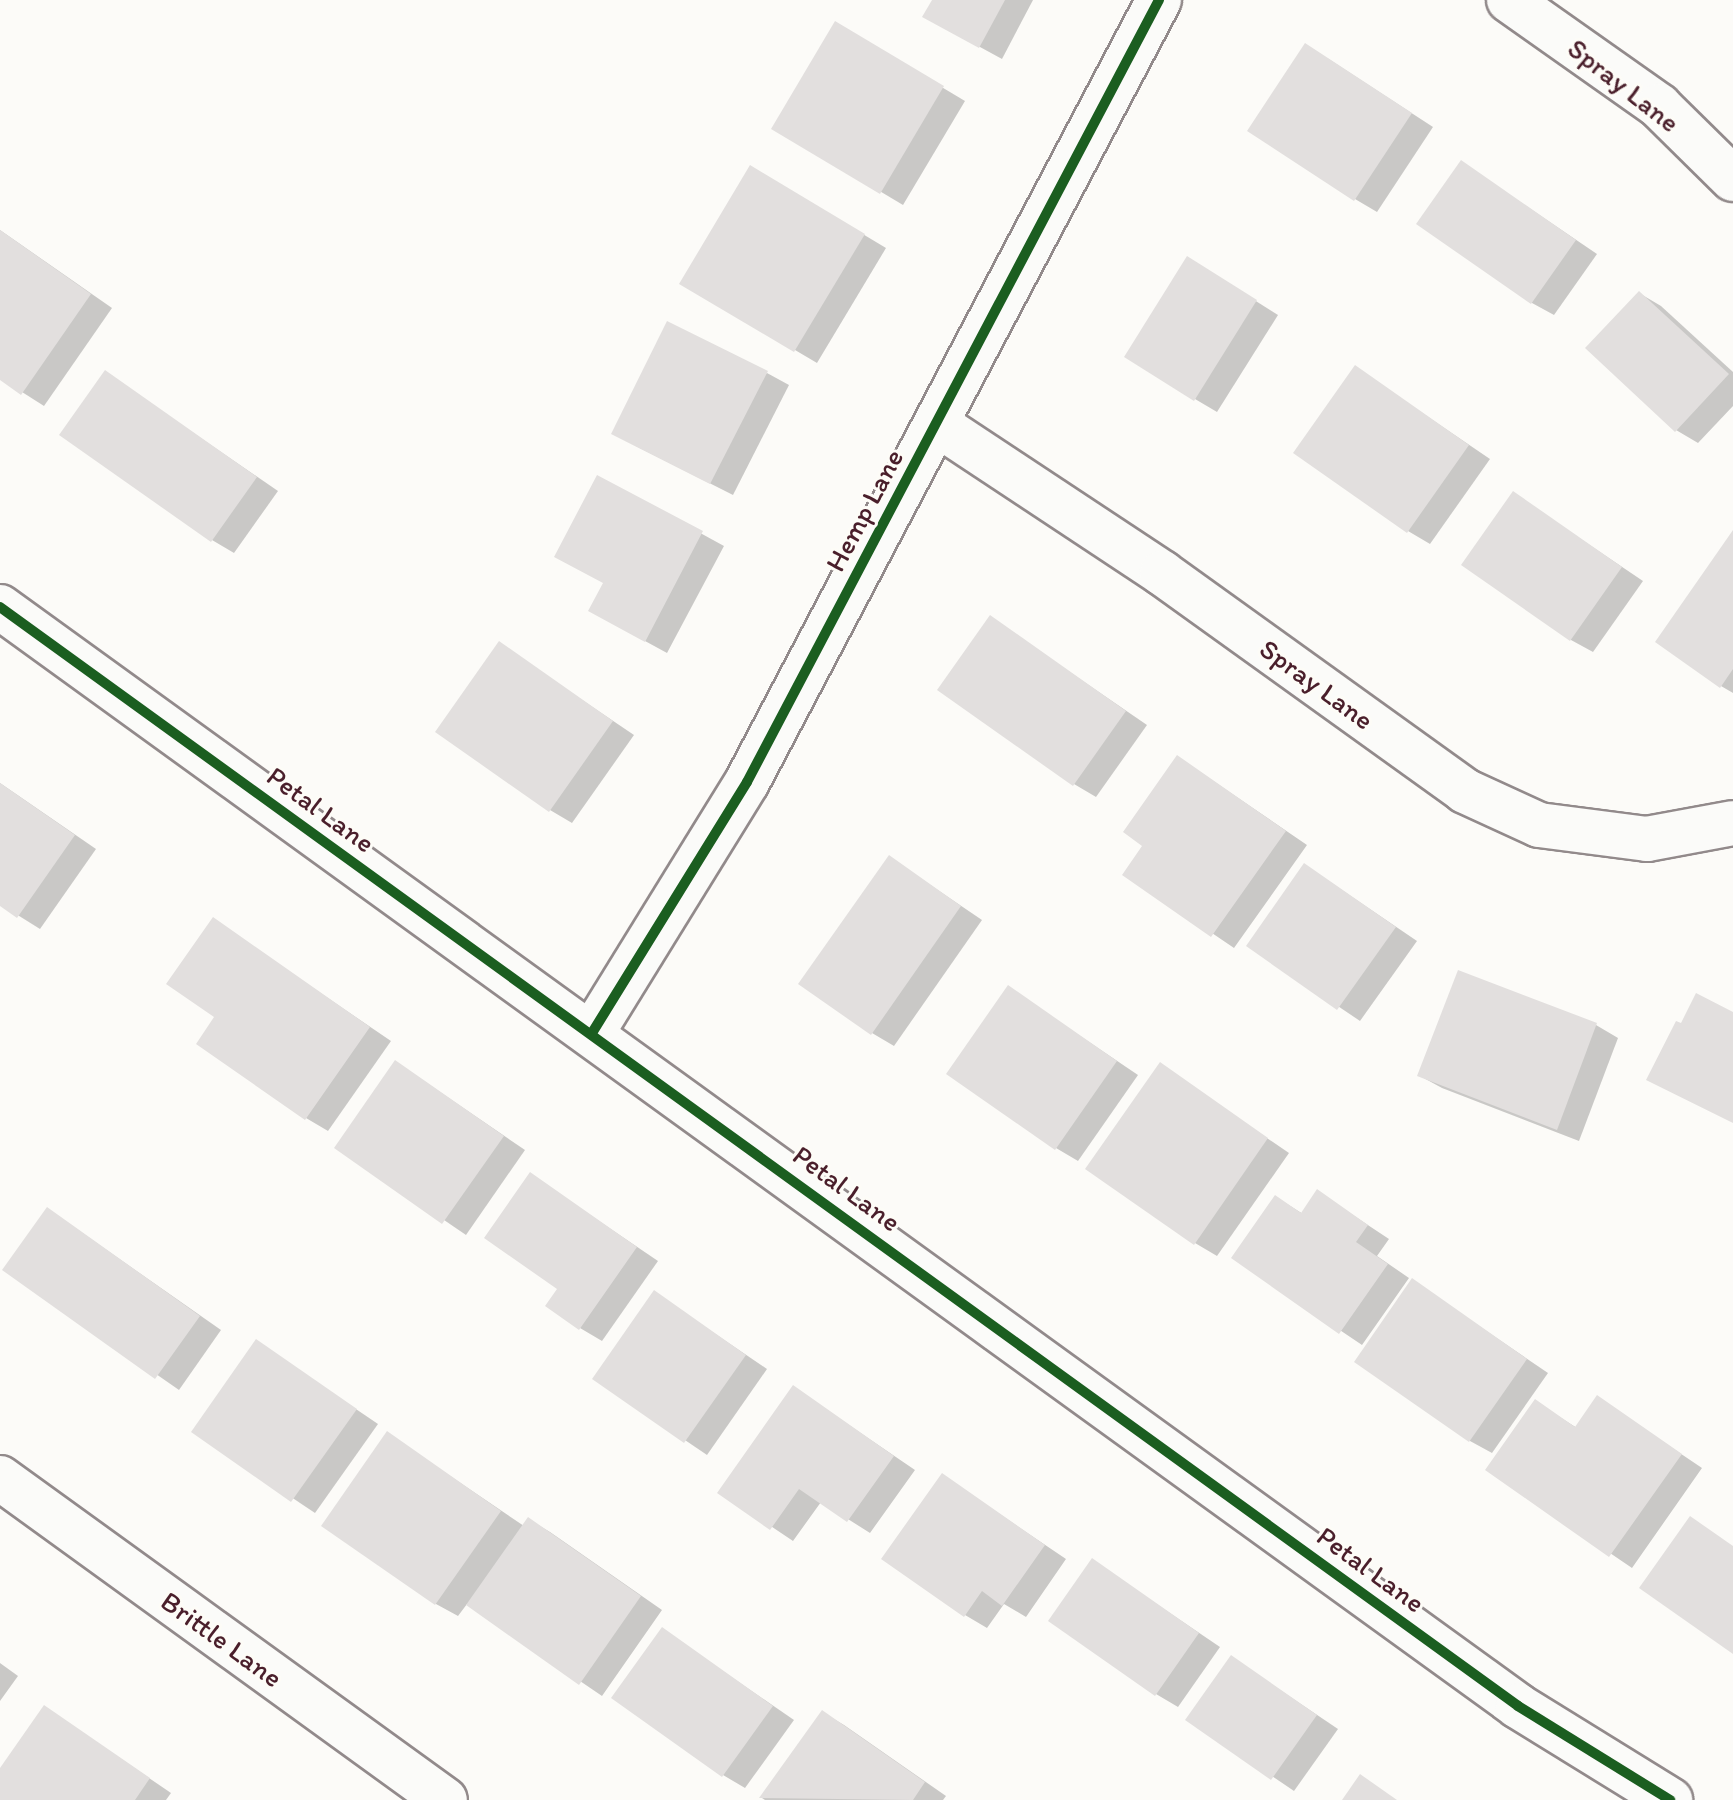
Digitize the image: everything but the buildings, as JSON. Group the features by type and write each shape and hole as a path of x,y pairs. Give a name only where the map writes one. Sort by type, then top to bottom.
{"street":[{"name":"Hemp Lane","path":"592,1033 747,782 1159,0"},
{"name":"Spray Lane","path":"1509,0 1659,106 1733,179"},
{"name":"Spray Lane","path":"937,424 1162,573 1465,791 1539,825 1647,839 1733,823"},
{"name":"Petal Lane","path":"0,607 1518,1706 1670,1800"},
{"name":"Brittle Lane","path":"0,1478 445,1800"}],"cycle path":[{"path":"592,1033 747,782 1159,0"},
{"path":"0,607 1518,1706 1670,1800"}]}
